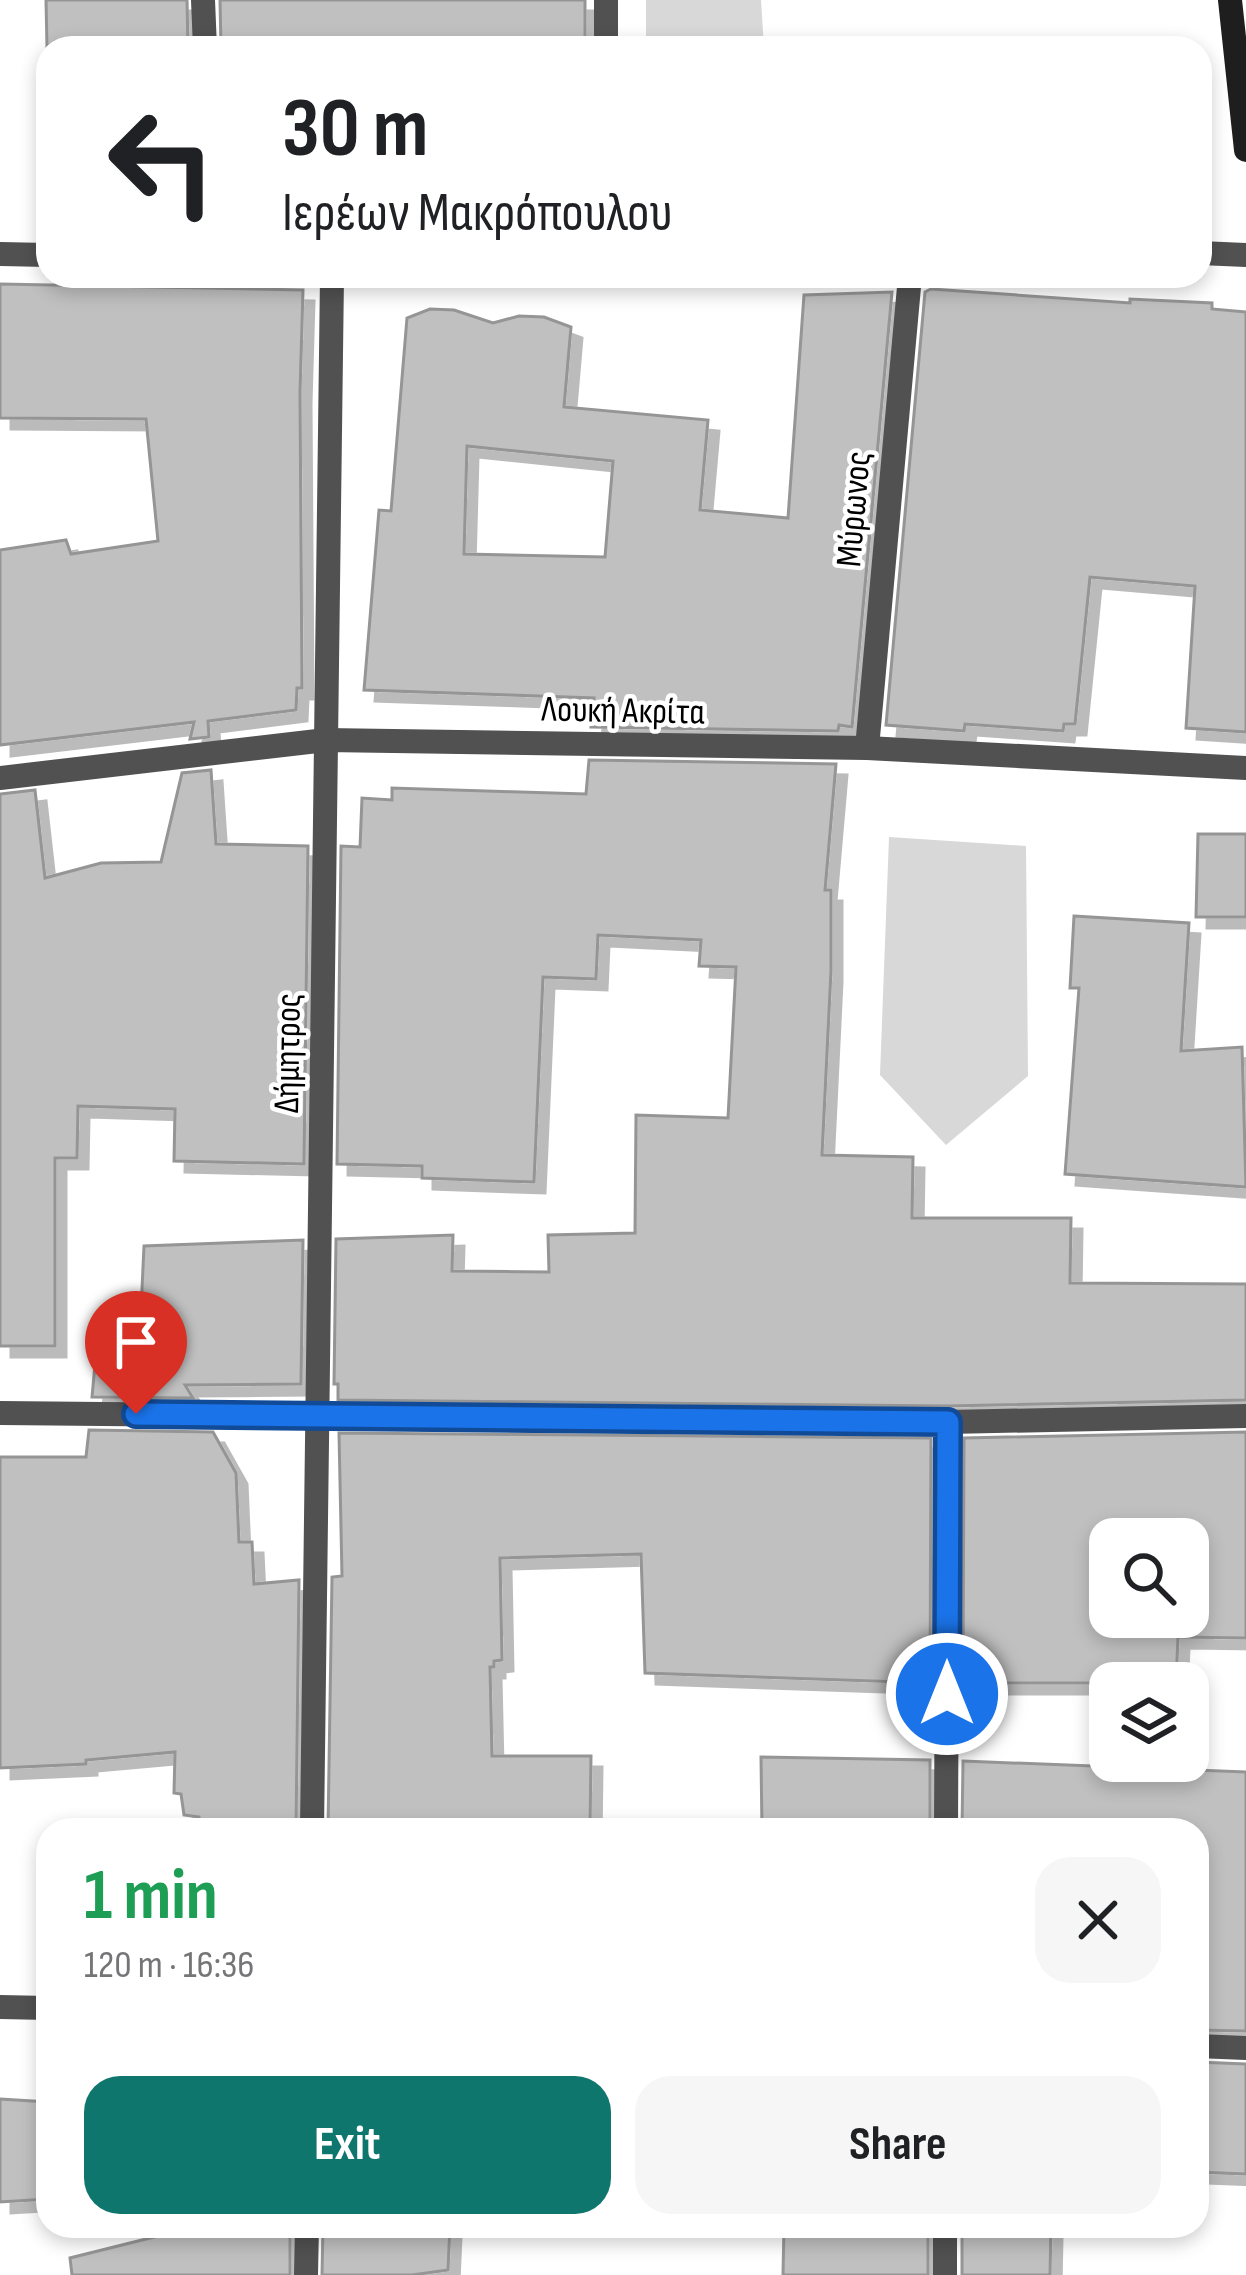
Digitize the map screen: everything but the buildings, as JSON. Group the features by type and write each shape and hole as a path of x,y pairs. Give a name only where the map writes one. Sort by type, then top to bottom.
{"main road":[{"path":"1231,0 1246,150"}],"street":[{"path":"203,0 204,36"},
{"path":"606,0 606,36"},
{"path":"1212,253 1246,254"},
{"path":"0,254 36,255"},
{"name":"Δήμητρος","path":"312,1818 332,288"},
{"name":"Μύρωνος","path":"866,748 909,288"},
{"name":"Λουκή Ακρίτα","path":"0,778 326,740 866,748 1246,768"},
{"path":"0,1413 948,1422 1246,1416"},
{"path":"946,1818 948,1422"},
{"path":"0,2006 36,2008"},
{"path":"1209,2047 1246,2048"},
{"path":"306,2275 307,2238"},
{"path":"945,2238 945,2275"}],"shaded area":[{"path":"646,0 761,0 763,36 646,36"},
{"path":"889,837 1026,846 1028,1076 946,1145 880,1075"}],"route":[{"path":"136,1414 948,1422 947,1694"}]}
